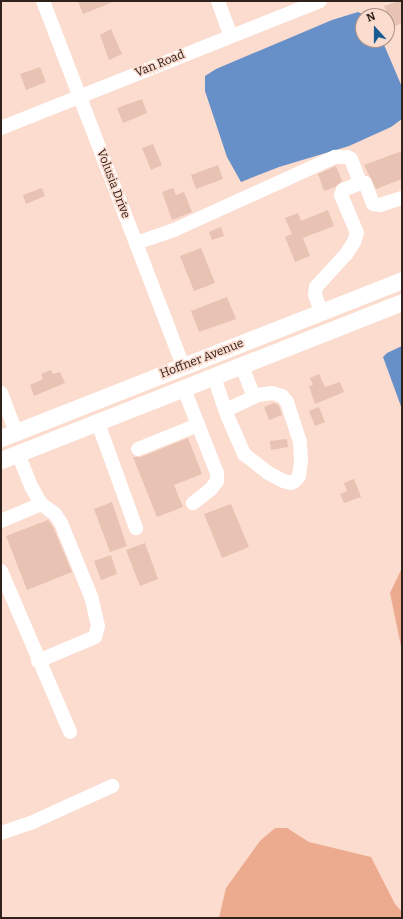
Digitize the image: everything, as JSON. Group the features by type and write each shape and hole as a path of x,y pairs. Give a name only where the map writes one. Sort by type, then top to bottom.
{"main road":[{"name":"Hoffner Avenue","path":"8,435 402,280"},
{"name":"Hoffner Avenue","path":"1,460 402,302"},
{"path":"214,377 214,368 221,362 309,327 321,312"},
{"path":"98,423 109,409 177,382 181,377 183,366"},
{"path":"1,450 8,435"}],"street":[{"name":"Volusia Drive","path":"43,1 183,366"},
{"path":"218,1 231,36"},
{"name":"Van Road","path":"1,128 320,1"},
{"path":"136,242 174,230 335,157 347,157 351,159 360,183"},
{"path":"321,312 315,295 316,287 347,253 354,242 357,233 342,195 343,190 360,183 365,183 373,204 380,205 402,198"},
{"path":"242,366 254,397"},
{"path":"214,377 226,410 244,454 268,473 291,483 299,476 301,462 300,442 287,402 277,393 272,393 254,397 226,410"},
{"path":"184,389 216,473 217,481 211,489 193,503"},
{"path":"1,394 8,435"},
{"path":"98,423 136,528"},
{"path":"138,449 198,425"},
{"path":"18,453 31,486 41,504 56,514 61,523 92,599 98,626 95,637 38,661"},
{"path":"1,521 41,504"},
{"path":"1,571 38,661 70,732"},
{"path":"1,833 35,821 112,786"}],"shaded area":[{"path":"402,568 402,651 390,593"},
{"path":"275,828 287,828 309,842 371,857 395,904 402,912 402,918 219,918 226,888 260,841"}],"water":[{"path":"355,13 355,48 385,48 402,87 402,119 391,127 349,146 279,167 241,182 227,157 205,91 205,76 216,69 332,20"},
{"path":"402,346 402,409 383,357 387,353"}],"building":[{"path":"78,1 115,1 83,14"},
{"path":"402,1 402,23 395,26 395,8 385,8 384,6"},
{"path":"111,29 122,54 109,60 100,35"},
{"path":"40,67 46,82 26,90 20,74"},
{"path":"142,99 147,113 123,123 117,108"},
{"path":"153,144 162,165 151,170 142,148"},
{"path":"402,151 402,179 376,189 364,165"},
{"path":"218,165 223,179 196,189 191,175"},
{"path":"336,166 342,181 335,187 324,191 318,174"},
{"path":"42,188 45,196 26,204 23,195"},
{"path":"173,188 176,195 184,192 192,212 172,220 162,192"},
{"path":"328,210 334,226 303,238 310,256 295,262 285,237 292,234 285,218 298,213 301,221"},
{"path":"221,227 224,236 212,240 209,232"},
{"path":"201,248 215,283 194,291 180,256"},
{"path":"227,297 236,319 199,332 191,311"},
{"path":"51,370 53,374 60,372 65,383 34,396 30,385 43,379 41,374"},
{"path":"319,374 325,387 340,382 344,392 315,404 309,386 313,385 310,378"},
{"path":"274,403 279,406 282,415 269,420 264,407"},
{"path":"319,407 325,422 315,426 309,411"},
{"path":"188,438 202,474 174,485 183,507 157,517 133,457 141,457"},
{"path":"287,439 288,447 271,450 270,441"},
{"path":"354,479 361,497 344,503 340,494 347,491 344,483"},
{"path":"112,502 127,546 110,552 94,509"},
{"path":"231,504 249,547 222,558 204,514"},
{"path":"48,520 53,527 72,572 27,590 6,536"},
{"path":"145,543 158,579 140,586 126,550"},
{"path":"111,555 117,574 101,580 94,561"}]}
